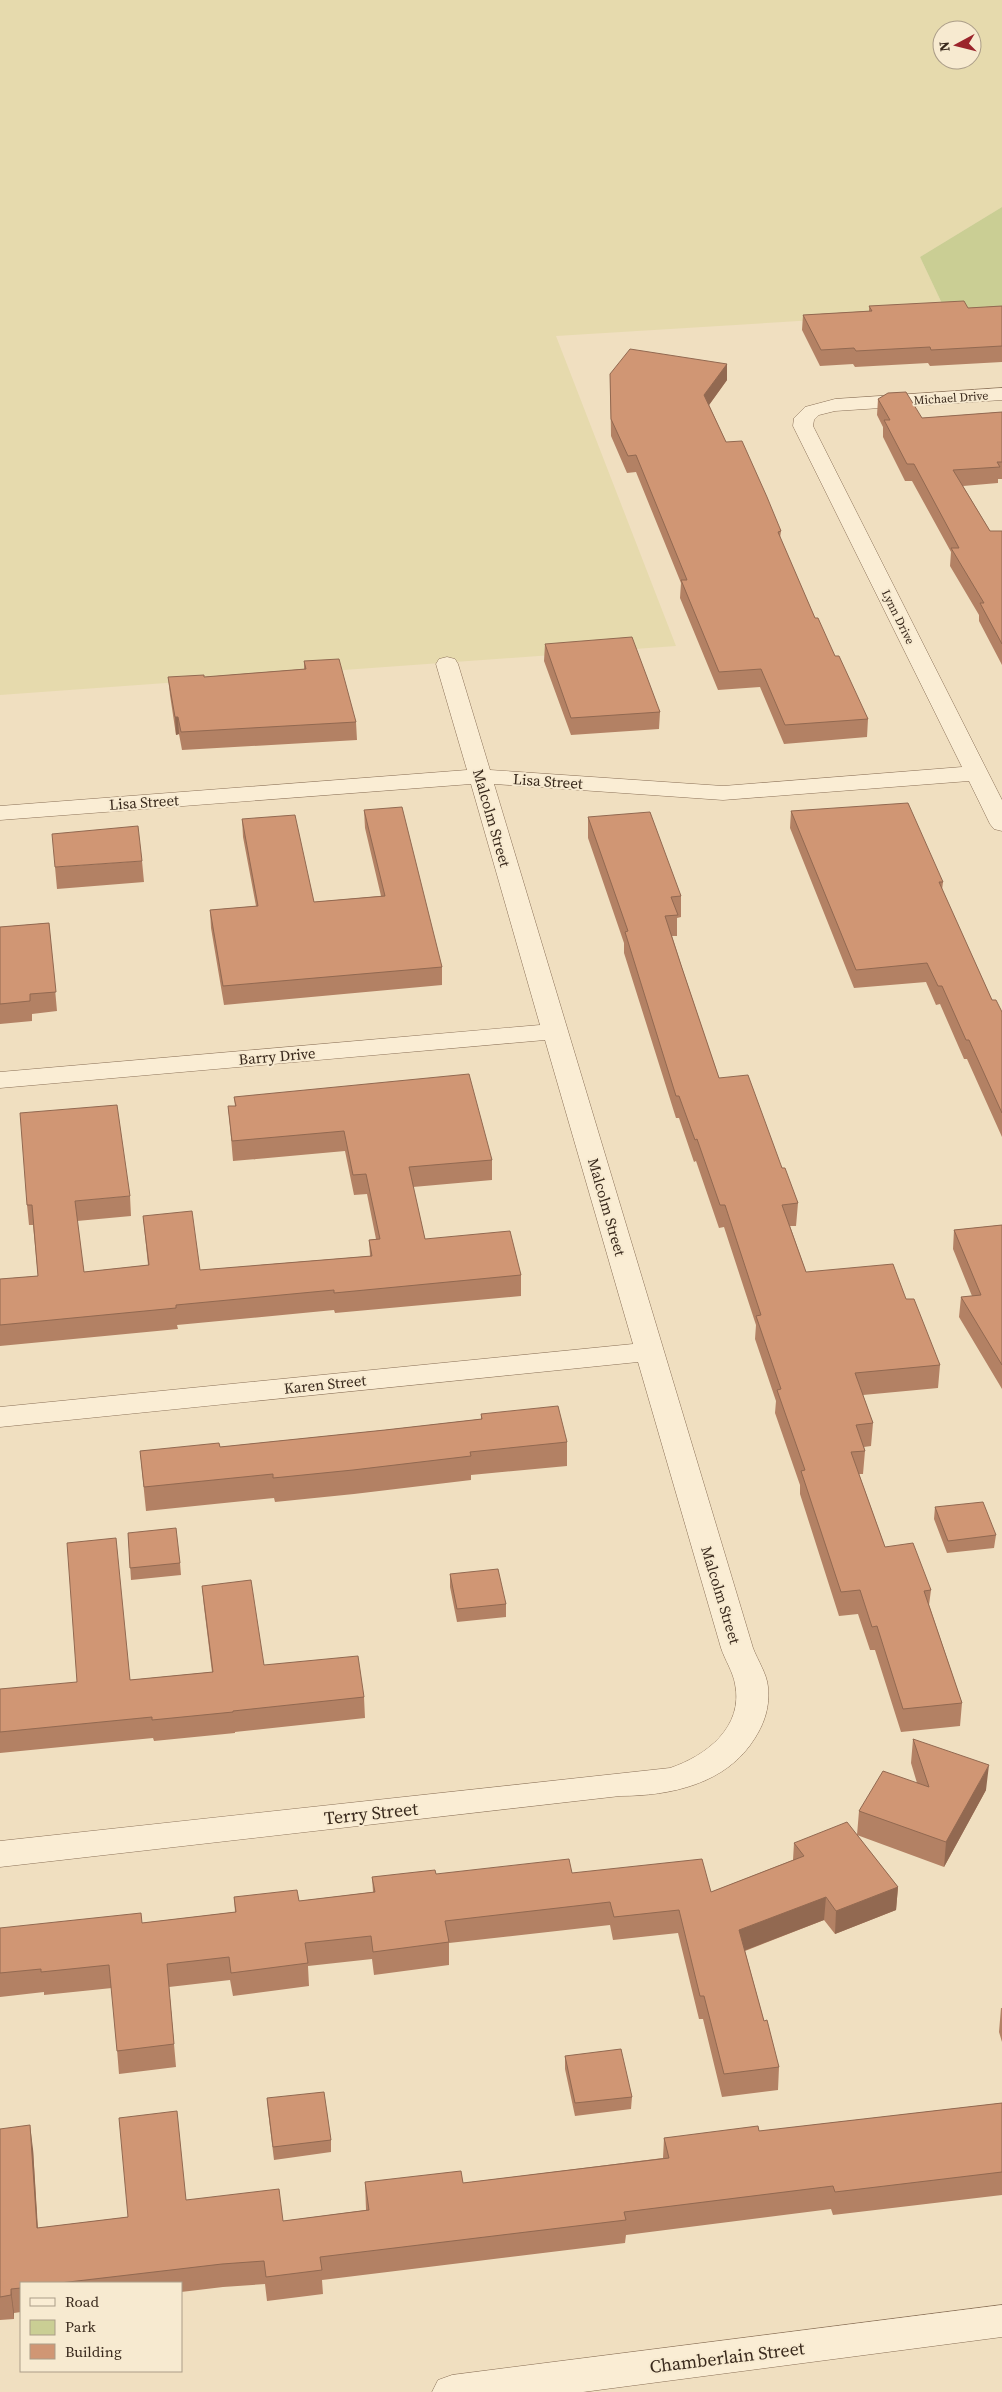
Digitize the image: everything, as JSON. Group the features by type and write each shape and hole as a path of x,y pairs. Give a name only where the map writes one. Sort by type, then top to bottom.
{"street":[{"name":"Michael Drive","path":"812,411 835,405 1002,394"},
{"name":"Lynn Drive","path":"812,411 804,418 803,426 1002,824"},
{"name":"Malcolm Street","path":"447,664 737,1648 752,1686 752,1710 747,1727 733,1746"},
{"name":"Lisa Street","path":"0,813 480,776 723,793 976,773"},
{"name":"Barry Drive","path":"0,1080 555,1031"},
{"name":"Karen Street","path":"0,1417 649,1352"},
{"name":"Terry Street","path":"0,1854 620,1784 654,1783 686,1775 715,1762 733,1746"},
{"name":"Chamberlain Street","path":"452,2392 1002,2321"}],"shaded area":[{"path":"0,0 1002,0 1002,207 920,257 946,312 556,336 676,646 0,695"}],"green space":[{"path":"1002,207 1002,309 946,312 920,257"}],"building":[{"path":"964,301 968,308 1002,306 1002,346 931,350 930,347 856,351 854,348 821,350 803,315 872,311 869,306"},
{"path":"630,349 727,364 704,395 726,442 742,441 767,497 781,531 778,532 815,618 818,618 835,656 839,656 868,719 785,725 761,669 719,672 681,580 687,580 636,455 628,456 611,419 610,374"},
{"path":"906,392 922,418 1002,412 1002,462 997,462 1000,467 953,470 990,531 1002,531 1002,644 980,603 984,603 951,548 959,548 914,464 907,464 884,420 890,420 878,399 888,393"},
{"path":"632,637 660,712 571,718 545,644"},
{"path":"339,659 356,722 181,732 178,717 175,717 168,677 204,675 204,677 306,669 304,661"},
{"path":"908,803 943,882 939,882 992,1000 996,1000 1002,1012 1002,1113 942,986 938,986 927,963 856,970 791,811"},
{"path":"402,807 442,967 223,986 210,910 258,906 242,819 295,815 314,902 385,896 364,810"},
{"path":"650,812 681,896 671,897 678,915 665,916 719,1078 748,1075 782,1168 785,1168 798,1203 782,1205 806,1272 893,1264 906,1299 914,1299 940,1365 855,1373 873,1423 856,1425 865,1451 851,1452 885,1547 913,1543 931,1590 924,1591 962,1703 903,1709 877,1626 872,1627 860,1590 841,1592 801,1471 805,1470 777,1390 781,1389 756,1316 761,1315 725,1205 720,1205 697,1139 695,1140 679,1096 676,1096 625,932 628,931 588,817"},
{"path":"138,826 142,861 55,867 52,834"},
{"path":"49,923 56,992 30,994 30,1001 0,1004 0,927"},
{"path":"469,1074 492,1160 409,1167 425,1239 510,1231 521,1275 334,1293 334,1290 176,1305 176,1308 0,1325 0,1279 38,1276 32,1205 27,1205 20,1113 117,1105 130,1196 75,1201 84,1272 149,1265 143,1216 192,1211 200,1270 372,1256 369,1240 380,1239 366,1174 353,1175 344,1131 232,1141 228,1106 236,1106 234,1097"},
{"path":"1002,1225 1002,1365 961,1297 981,1295 954,1230"},
{"path":"558,1406 567,1442 470,1452 471,1456 353,1470 273,1478 273,1474 144,1487 140,1451 219,1443 220,1447 385,1430 482,1419 481,1414"},
{"path":"983,1502 996,1535 948,1541 935,1507"},
{"path":"176,1528 180,1563 130,1568 128,1533"},
{"path":"116,1538 130,1680 213,1672 202,1586 251,1580 264,1665 358,1656 364,1697 152,1720 152,1717 0,1732 0,1689 77,1682 67,1543"},
{"path":"498,1569 506,1604 457,1609 450,1574"},
{"path":"913,1739 989,1765 946,1842 859,1811 883,1771 929,1787"},
{"path":"847,1822 898,1887 836,1911 826,1897 739,1930 764,2021 767,2020 779,2067 724,2074 704,1996 700,1996 679,1910 614,1917 610,1902 445,1921 449,1942 373,1952 371,1936 305,1943 308,1963 231,1973 229,1957 167,1964 174,2044 117,2051 109,1965 41,1972 41,1969 0,1973 0,1928 141,1913 142,1923 236,1912 234,1897 297,1890 299,1901 375,1892 372,1877 435,1870 436,1874 569,1859 572,1873 702,1859 711,1892 804,1856 794,1843"},
{"path":"621,2049 632,2097 575,2103 565,2056"},
{"path":"324,2092 331,2140 273,2147 267,2098"},
{"path":"1002,2103 1002,2172 835,2192 833,2186 624,2212 626,2220 320,2257 322,2270 266,2277 264,2261 222,2264 69,2282 20,2282 20,2288 11,2289 11,2295 0,2297 0,2129 30,2125 37,2228 128,2217 119,2118 177,2111 186,2200 279,2189 283,2221 369,2210 365,2182 461,2171 463,2183 669,2158 664,2138 758,2126 759,2131"}]}
